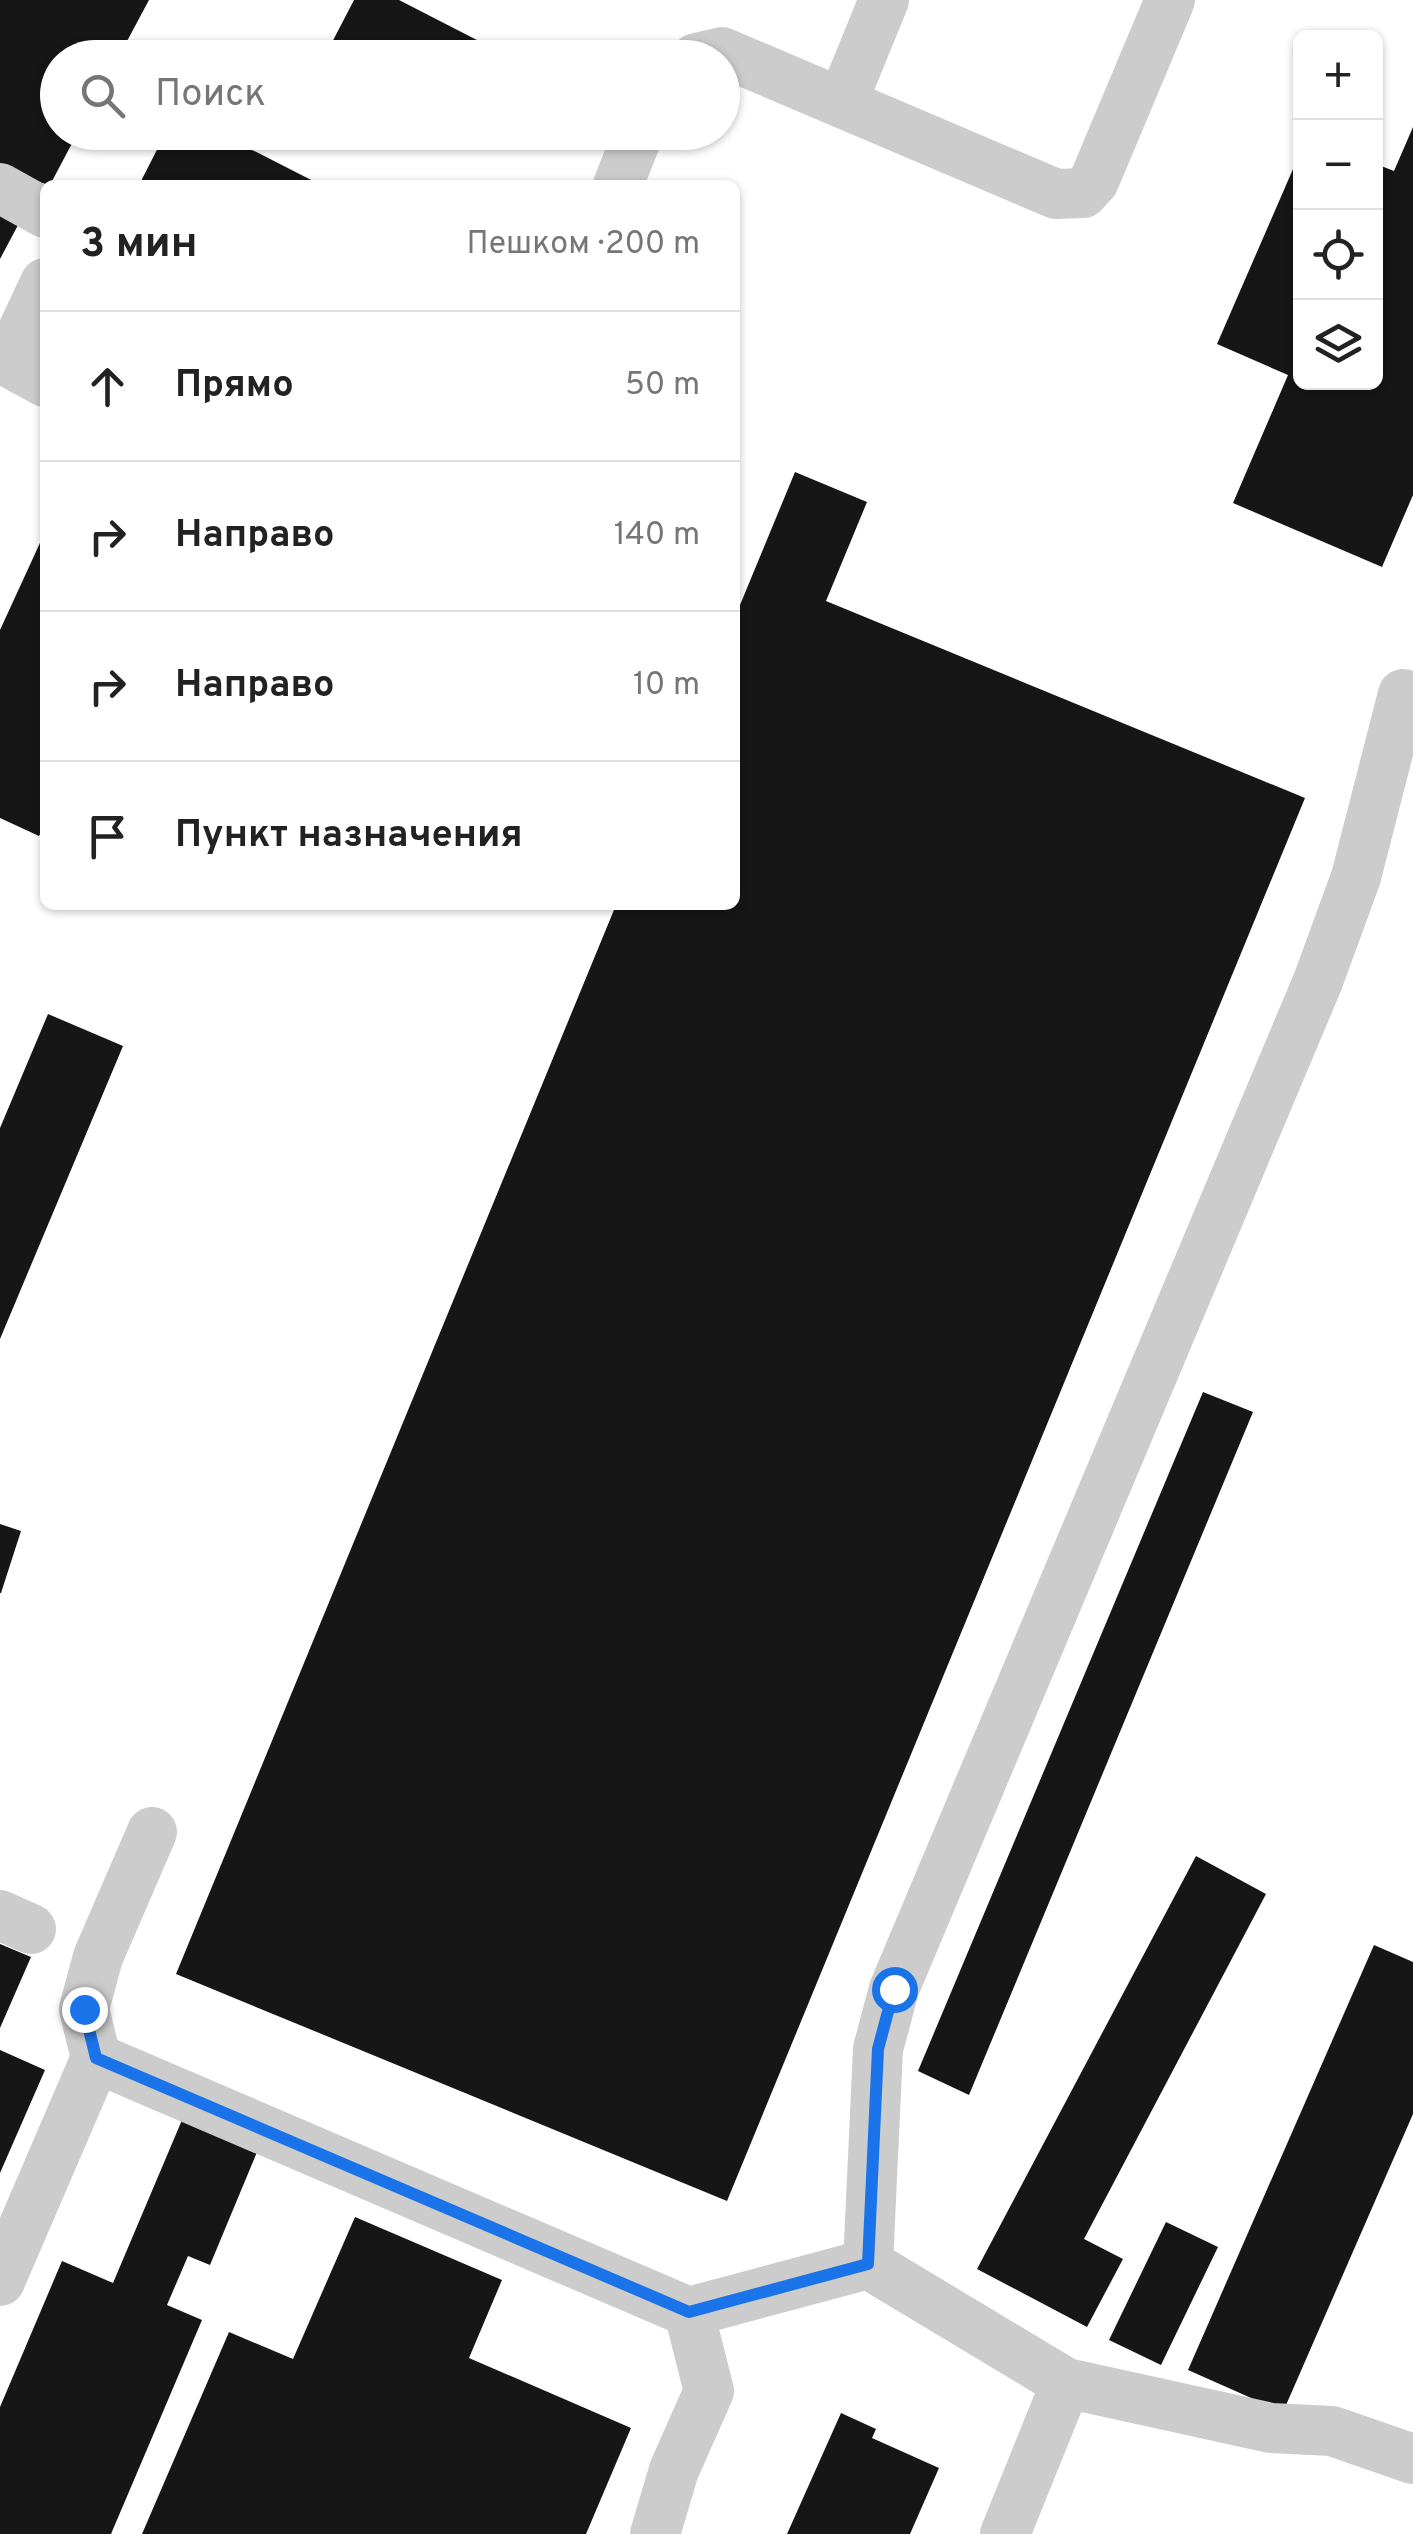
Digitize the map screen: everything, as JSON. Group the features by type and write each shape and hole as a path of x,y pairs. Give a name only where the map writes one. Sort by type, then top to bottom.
{"street":[{"path":"842,103 884,0"},
{"path":"740,60 1056,194 1083,194 1094,181 1170,0"},
{"path":"620,180 632,150"},
{"path":"0,188 40,210"},
{"path":"40,294 8,362 40,379"},
{"path":"868,2264 878,2049 894,1989 1318,982 1356,877 1398,782 1403,694"},
{"path":"0,2282 96,2058 84,2009 98,1957 152,1832"},
{"path":"96,2058 689,2312 868,2264 1066,2383 1271,2428 1332,2431 1413,2458"},
{"path":"655,2534 660,2506 709,2390 689,2312"},
{"path":"1004,2534 1066,2383"}],"building":[{"path":"0,0 149,0 128,40 40,40 40,150 68,150 53,180 40,182 0,172"},
{"path":"354,0 399,0 477,40 333,40"},
{"path":"1413,127 1413,495 1382,567 1233,503 1288,375 1217,344 1293,169 1293,390 1383,390 1383,167 1394,171"},
{"path":"157,150 252,150 311,180 142,180"},
{"path":"0,198 25,212 0,259"},
{"path":"795,472 867,502 826,601 1305,798 727,2201 176,1974 614,910 740,910 740,605"},
{"path":"40,543 39,836 0,818 0,630"},
{"path":"48,1014 123,1046 0,1339 0,1128"},
{"path":"1203,1392 1253,1412 969,2095 918,2071"},
{"path":"0,1524 21,1531 1,1593 0,1593"},
{"path":"1196,1856 1266,1894 1084,2239 1123,2259 1087,2327 977,2269"},
{"path":"0,1944 31,1957 0,2028"},
{"path":"1374,1945 1413,1962 1413,2114 1283,2412 1188,2370"},
{"path":"0,2050 45,2070 0,2173"},
{"path":"182,2120 257,2152 210,2265 188,2256 167,2305 202,2320 111,2534 0,2534 0,2407 62,2261 113,2283"},
{"path":"355,2217 502,2280 469,2358 631,2428 586,2534 142,2534 229,2332 293,2359"},
{"path":"1166,2222 1218,2247 1161,2365 1109,2340"},
{"path":"841,2413 876,2429 872,2438 939,2468 910,2534 787,2534"}],"route":[{"path":"84,2009 96,2058 689,2312 868,2264 878,2049 894,1989"}]}
